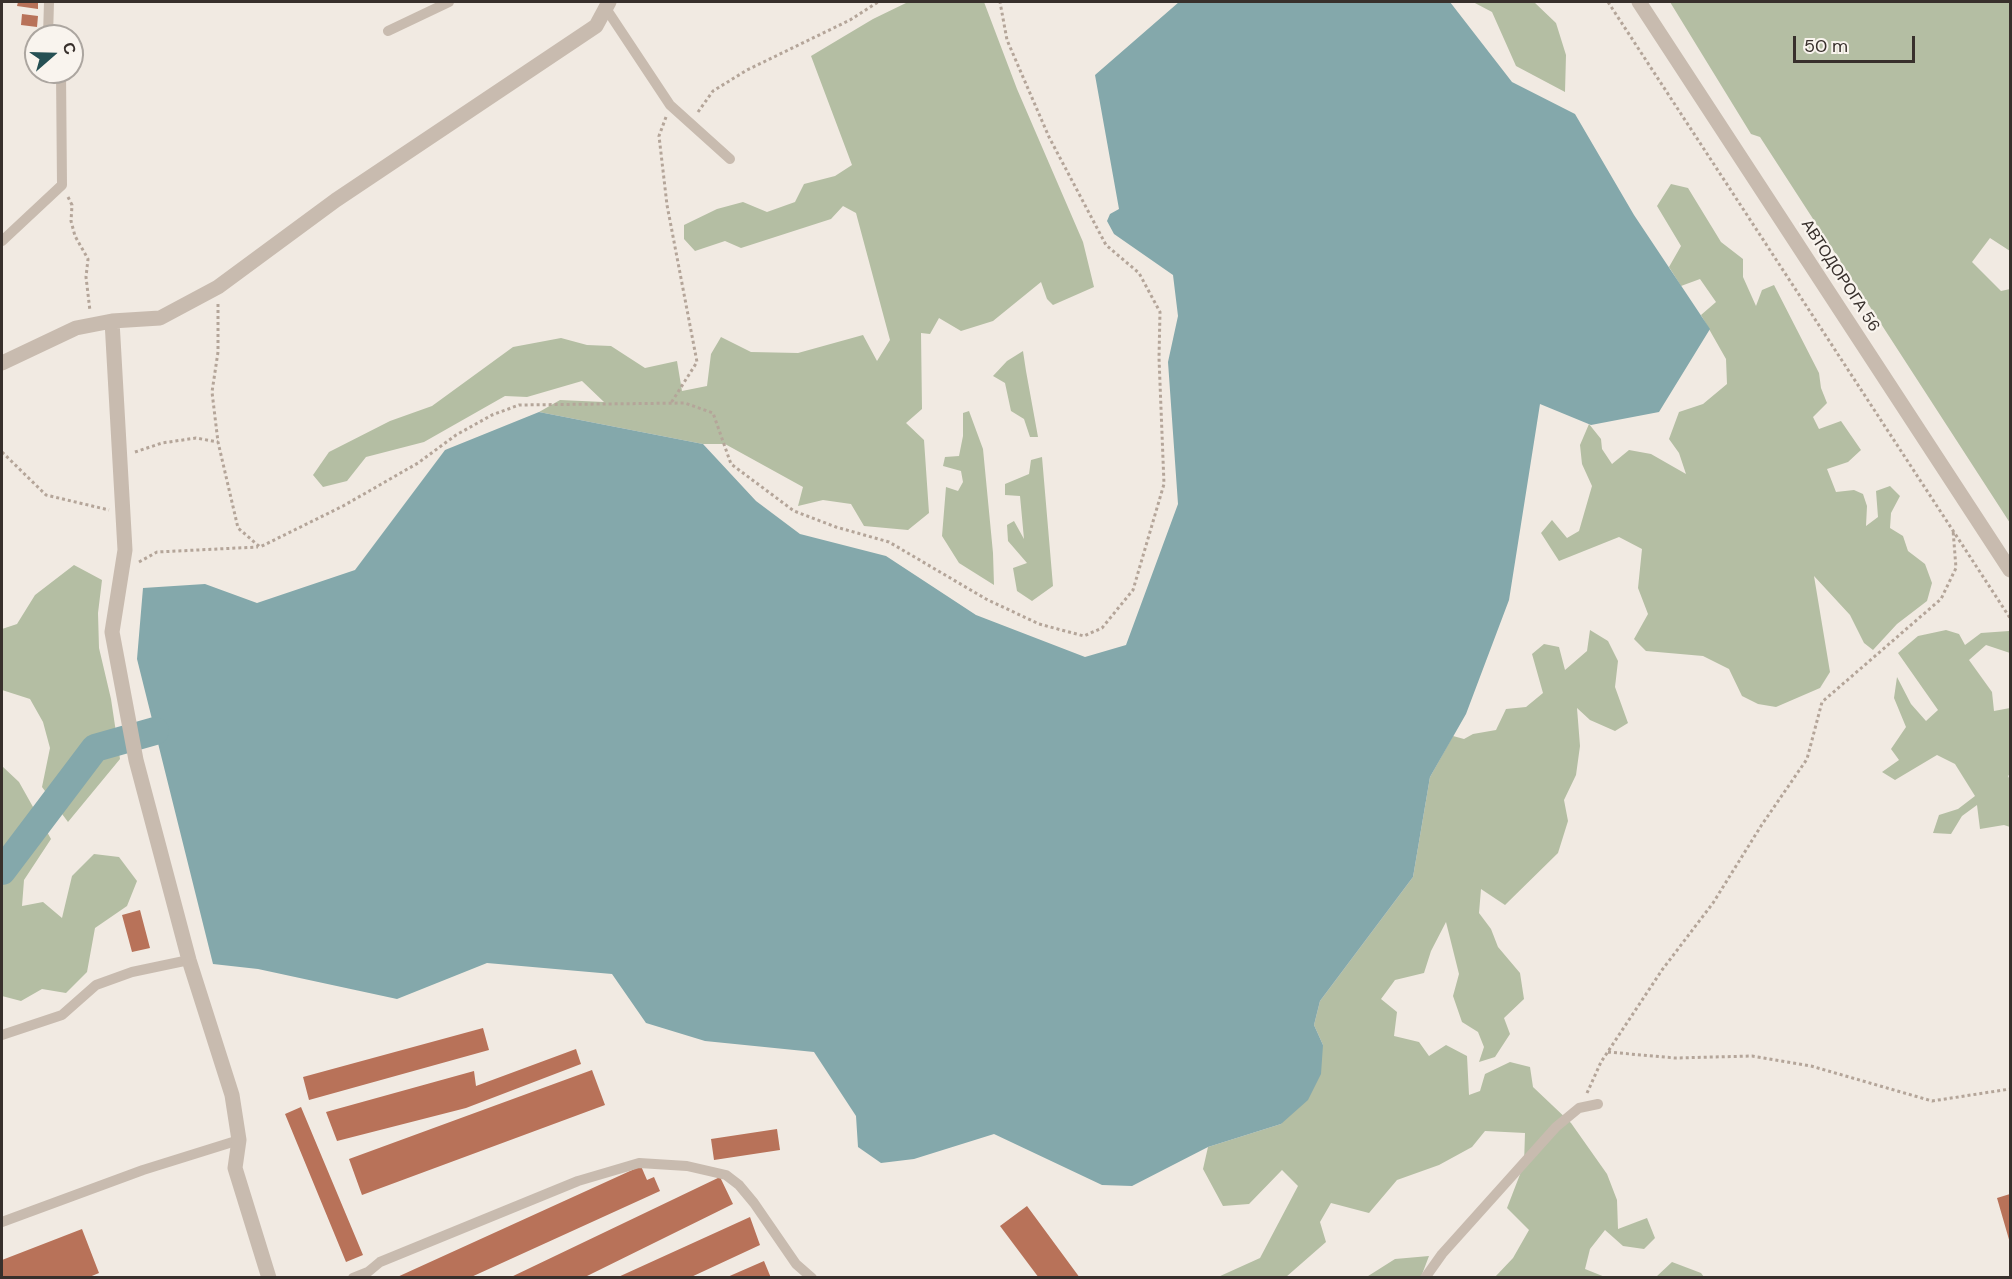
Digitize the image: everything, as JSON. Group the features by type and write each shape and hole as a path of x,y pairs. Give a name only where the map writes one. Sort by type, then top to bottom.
{"street":[{"name":"АВТОДОРОГА 56","path":"1640,2 2010,570"},
{"path":"2,363 76,328 112,321 160,318 218,287 336,201 596,26 608,6"},
{"path":"112,321 125,550 112,632 136,760 189,960 232,1095 239,1140 235,1168 269,1278"}],"lane":[{"path":"48,2 48,24"},
{"path":"388,31 449,2"},
{"path":"608,6 670,105 730,159"},
{"path":"2,241 62,185 61,84"},
{"path":"2,1035 62,1015 96,986 132,972 189,960"},
{"path":"1425,1278 1442,1254 1556,1127 1581,1108 1598,1104"},
{"path":"2,1222 143,1170 239,1140"},
{"path":"352,1278 368,1272 380,1262 578,1181 639,1163 687,1166 726,1175 754,1203 796,1264 812,1278"}],"path":[{"path":"691,124 713,91 747,70 850,20 878,2"},
{"path":"122,571 157,552 260,548 343,506 418,463 456,435 483,420 519,405 685,403 713,413 731,464 794,511 836,527 889,542 986,599 1039,624 1084,636 1102,628 1133,590 1164,484 1160,406 1160,312 1139,273 1106,245 1049,137 1007,40 1000,2"},
{"path":"1608,2 2010,618"},
{"path":"670,105 659,136 661,160 667,205 697,362 671,403"},
{"path":"62,185 72,205 71,221 75,236 88,259 88,306 95,325"},
{"path":"218,287 218,352 212,392 218,442 238,528 260,548"},
{"path":"120,457 162,443 196,438 218,442"},
{"path":"2,452 46,495 123,513"},
{"path":"1581,1108 1608,1052 1662,970 1713,903 1761,826 1807,759 1822,702 1941,599 1956,568 1953,529"},
{"path":"1608,1052 1675,1058 1752,1056 1811,1066 1932,1101 2010,1089"}],"green space":[{"path":"908,2 984,2 1017,89 1083,242 1094,287 1053,305 1047,299 1041,282 993,321 961,331 939,318 930,334 921,333 922,409 906,423 924,440 929,513 908,530 864,526 851,504 823,500 798,506 803,487 725,444 703,444 539,412 560,400 604,402 582,381 527,397 505,396 424,442 366,457 347,481 323,487 313,475 329,452 390,421 432,406 513,347 561,338 587,345 611,346 645,368 677,361 682,391 707,386 711,354 721,337 751,352 798,353 863,335 877,361 890,340 856,213 843,206 831,219 741,248 725,241 695,251 684,239 684,225 717,209 743,202 767,212 795,202 804,184 835,176 852,165 811,56 873,19"},
{"path":"1473,2 1534,2 1556,23 1566,55 1565,92 1516,66 1492,12"},
{"path":"1670,2 2010,2 2010,251 1990,238 1972,262 2001,291 2010,289 2010,523 1760,137 1751,134"},
{"path":"1671,184 1688,188 1721,242 1743,259 1743,277 1756,306 1762,290 1774,285 1819,373 1821,388 1827,403 1813,417 1819,429 1841,421 1861,450 1848,462 1827,469 1836,492 1854,490 1863,494 1867,506 1866,526 1878,517 1876,491 1890,486 1900,496 1891,513 1890,528 1903,536 1908,551 1925,564 1932,583 1927,601 1897,624 1873,650 1864,643 1850,615 1814,576 1830,672 1820,688 1776,707 1758,704 1742,696 1729,669 1703,656 1646,651 1634,639 1648,614 1638,588 1642,549 1619,537 1559,561 1541,533 1552,520 1567,538 1579,531 1592,486 1582,464 1580,445 1589,424 1601,439 1602,449 1612,464 1629,450 1651,454 1686,474 1679,453 1669,439 1679,412 1703,404 1727,384 1726,359 1701,315 1716,302 1700,279 1681,286 1669,267 1681,246 1657,206"},
{"path":"1023,351 1038,437 1030,437 1024,419 1011,411 1005,383 993,376 1007,361"},
{"path":"969,411 983,449 994,585 959,563 942,536 946,487 958,491 963,482 961,471 943,466 945,457 959,456 963,436 963,413"},
{"path":"1042,457 1053,586 1032,601 1017,591 1013,568 1027,563 1008,541 1007,525 1014,521 1024,539 1020,496 1005,495 1005,484 1029,474 1031,460"},
{"path":"74,565 102,580 98,613 99,648 111,699 120,759 68,822 42,787 50,748 43,722 30,699 2,690 2,629 17,624 35,595"},
{"path":"1590,630 1608,641 1618,661 1615,687 1628,723 1615,731 1590,720 1577,708 1580,746 1576,775 1564,800 1568,821 1558,853 1505,905 1481,889 1479,913 1491,929 1498,947 1520,973 1524,999 1504,1018 1510,1034 1495,1057 1479,1062 1484,1047 1478,1032 1462,1022 1453,996 1459,974 1446,922 1431,951 1424,973 1395,980 1381,999 1397,1012 1394,1036 1419,1042 1429,1056 1446,1045 1467,1056 1469,1095 1480,1091 1485,1074 1510,1062 1530,1067 1533,1087 1571,1123 1607,1174 1617,1200 1618,1229 1647,1218 1655,1238 1644,1249 1623,1246 1605,1230 1590,1249 1585,1269 1605,1277 1495,1277 1513,1258 1529,1230 1507,1208 1524,1164 1525,1133 1485,1131 1472,1147 1439,1165 1397,1180 1369,1213 1331,1203 1320,1222 1326,1242 1286,1277 1218,1277 1260,1258 1298,1186 1282,1170 1249,1204 1223,1206 1203,1169 1208,1147 1281,1124 1323,1045 1314,1025 1320,1001 1413,877 1430,777 1453,736 1464,739 1473,734 1496,730 1506,709 1526,707 1543,693 1532,654 1544,644 1559,647 1565,670 1587,651"},
{"path":"1946,630 1959,634 1965,645 1981,633 2009,631 2010,634 2010,653 1986,645 1969,660 1992,692 1994,711 2010,708 2010,774 2008,776 2010,780 2010,827 2004,825 1980,829 1977,805 1962,816 1951,834 1933,833 1939,815 1958,809 1975,796 1955,764 1937,755 1895,780 1882,772 1899,760 1891,749 1906,727 1894,698 1897,677 1911,704 1926,721 1938,710 1898,653 1918,636"},
{"path":"2,766 19,782 51,839 24,880 22,906 43,902 62,918 72,876 94,854 119,857 137,881 127,906 95,928 87,972 66,993 42,989 21,1001 2,996"},
{"path":"1429,1256 1421,1277 1365,1278 1395,1259"},
{"path":"1672,1262 1701,1273 1704,1277 1656,1277"}],"water":[{"path":"1179,2 1450,2 1512,82 1575,114 1634,215 1710,329 1659,412 1591,425 1540,404 1509,600 1466,714 1430,777 1413,877 1320,1001 1314,1025 1323,1045 1321,1074 1308,1100 1281,1124 1208,1147 1132,1186 1102,1185 994,1134 914,1159 881,1163 858,1147 856,1116 814,1052 705,1041 646,1023 612,974 487,963 397,999 258,969 213,964 137,659 143,588 205,584 257,603 355,570 445,450 539,412 703,444 756,501 800,534 886,556 976,615 1085,657 1126,645 1178,504 1168,362 1178,316 1173,275 1114,234 1107,221 1110,214 1119,209 1095,75"}],"building":[{"path":"18,2 38,2 38,9 17,6"},
{"path":"22,14 38,16 37,24 21,25"},
{"path":"140,910 150,948 132,952 122,915"},
{"path":"483,1028 489,1050 309,1100 303,1077"},
{"path":"576,1049 581,1064 466,1108 337,1141 326,1112 474,1071 476,1086"},
{"path":"592,1070 605,1105 362,1195 349,1159"},
{"path":"301,1107 363,1255 346,1262 285,1114"},
{"path":"777,1129 780,1150 714,1160 711,1139"},
{"path":"641,1166 647,1180 654,1177 660,1191 469,1278 395,1278"},
{"path":"720,1177 733,1204 583,1278 509,1278"},
{"path":"2010,1194 2010,1243 1997,1198"},
{"path":"1027,1206 1080,1278 1039,1278 1000,1226"},
{"path":"750,1217 760,1245 689,1278 616,1278"},
{"path":"82,1229 99,1273 87,1278 2,1278 2,1260"},
{"path":"764,1261 771,1278 725,1278"}],"waterway":[{"path":"2,871 95,748 155,731"}]}
